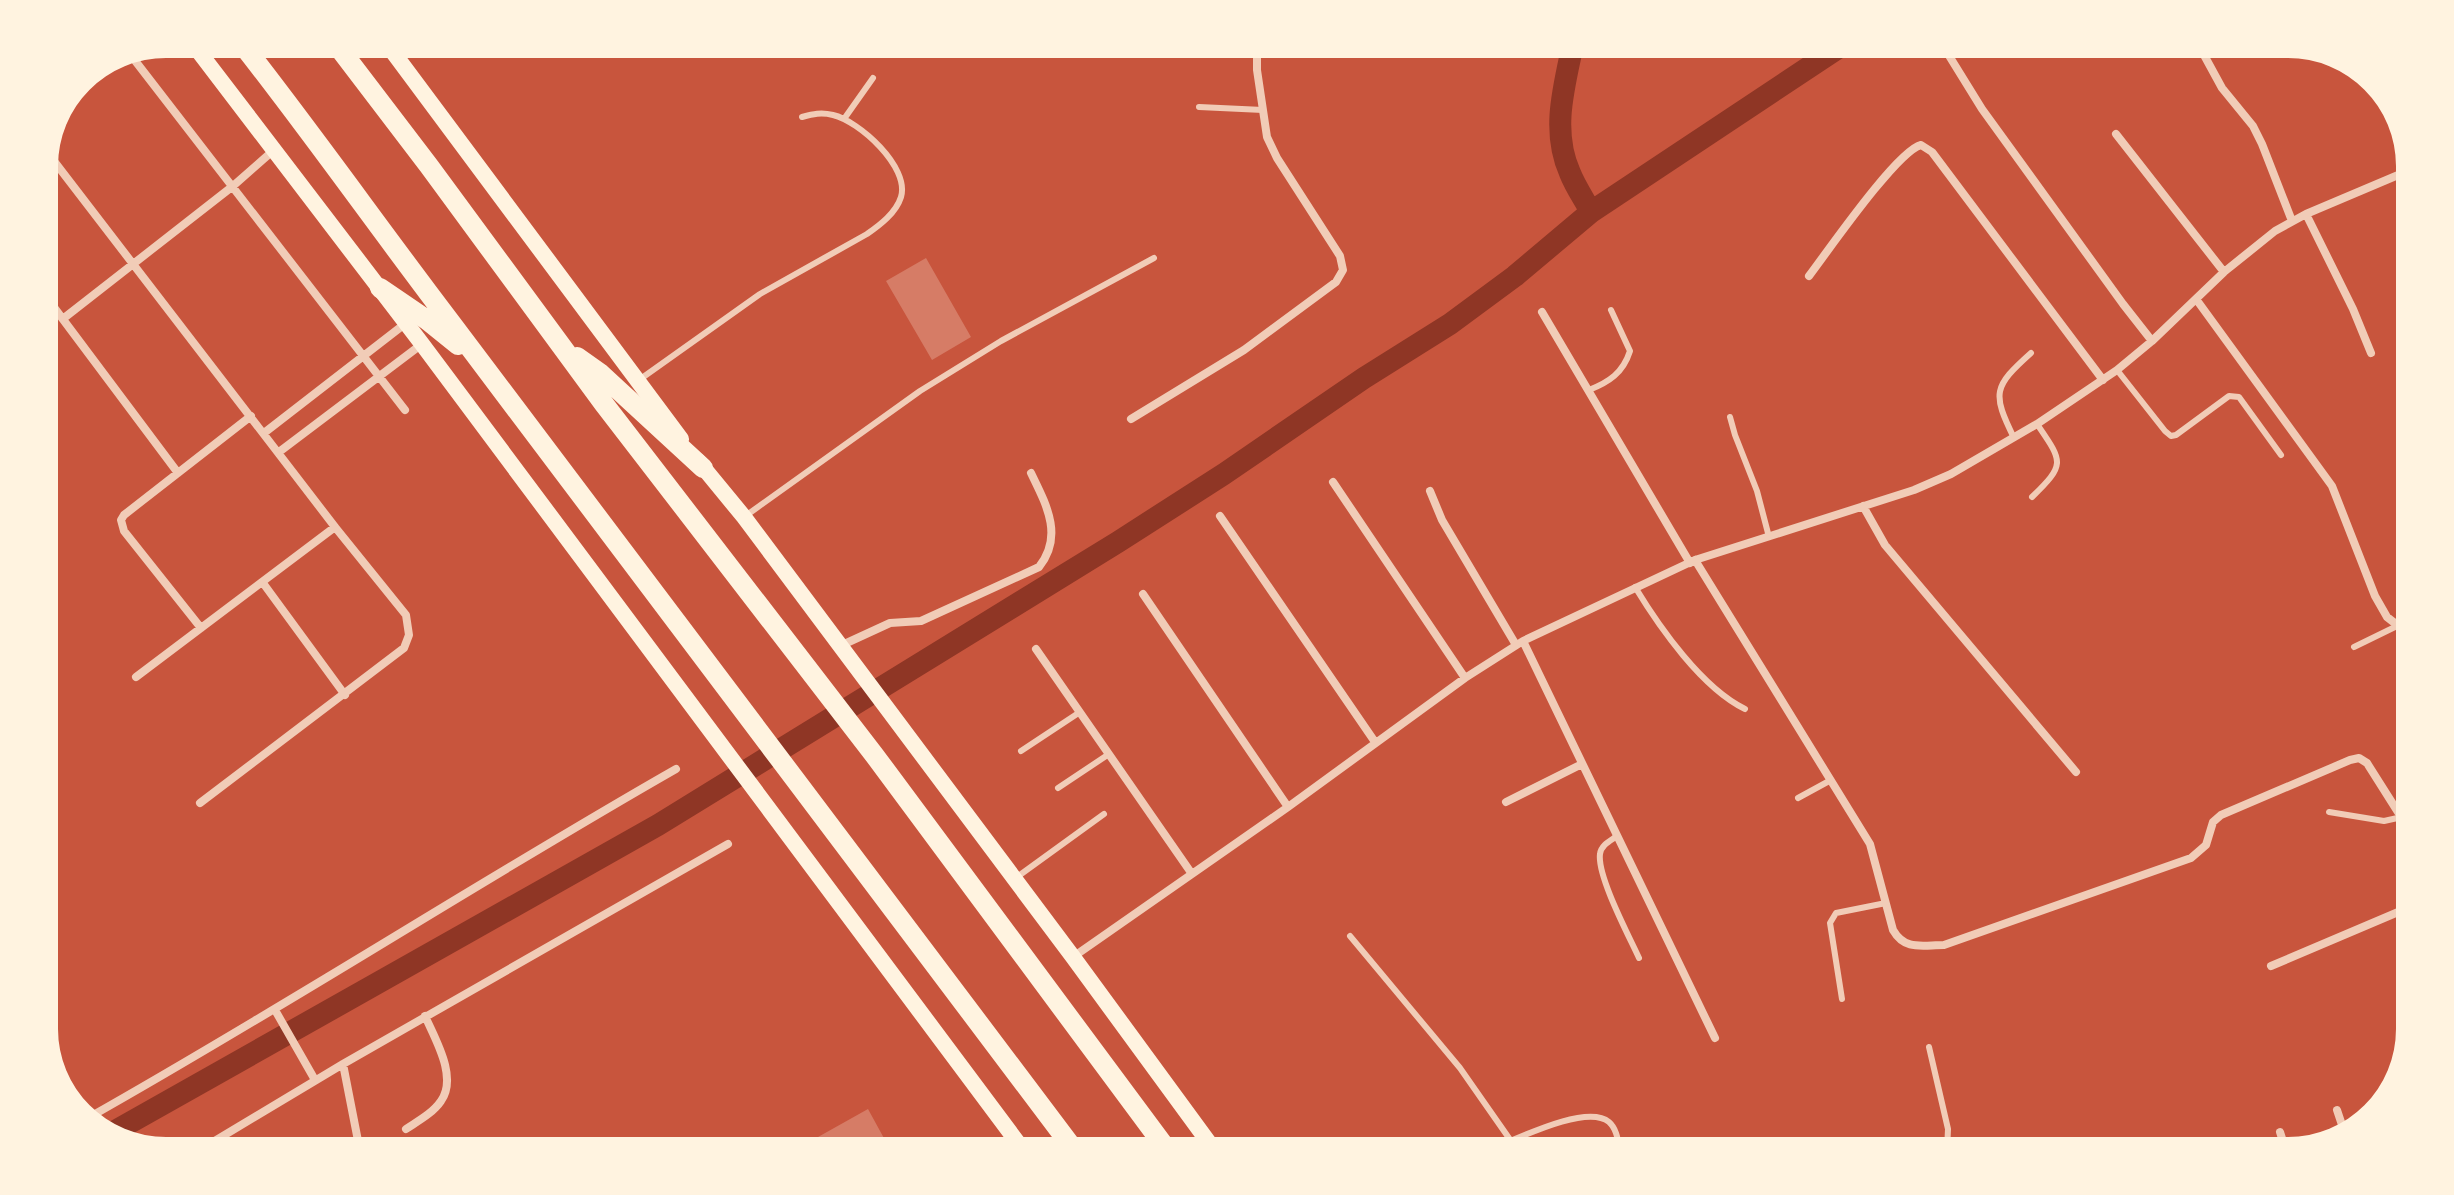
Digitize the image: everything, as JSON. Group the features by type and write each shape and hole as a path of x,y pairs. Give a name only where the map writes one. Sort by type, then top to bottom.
{"highway":[{"path":"253,58 815,801 1065,1137"},
{"path":"347,58 560,345 875,756 1158,1137"},
{"path":"380,288 427,320 486,368"},
{"path":"560,345 601,374 703,468"}],"main road":[{"path":"204,58 380,288 1014,1137"},
{"path":"397,58 703,468 744,517 1205,1137"}],"street":[{"path":"1131,419 1244,350 1336,282 1343,270 1340,256 1277,158 1267,137 1257,58"},
{"path":"1950,58 1982,109 2152,341"},
{"path":"2206,58 2222,88 2262,144 2292,221"},
{"path":"137,63 405,410"},
{"path":"2116,134 2224,272"},
{"path":"1809,276 1883,177 1911,149 1921,145 1932,152 2103,380"},
{"path":"64,318 233,186 275,149"},
{"path":"58,166 406,615 409,635 404,648 200,803"},
{"path":"1073,957 1288,807 1465,678 1519,643 1693,562 1914,490 1951,474 2037,424 2117,370 2253,247 2306,214 2396,176"},
{"path":"2306,214 2371,353"},
{"path":"2196,299 2332,486 2375,596 2387,617 2396,625"},
{"path":"58,311 178,473"},
{"path":"1542,312 1693,562 1870,844 1893,930 1906,945 1944,945 2191,858 2206,845 2213,822 2221,815 2350,760 2359,758 2367,763 2396,808"},
{"path":"264,433 406,323"},
{"path":"279,452 422,344"},
{"path":"201,628 121,525 124,515 251,416"},
{"path":"843,651 890,623 921,621 1039,567 1052,540 1052,523 1031,473"},
{"path":"1333,482 1465,678"},
{"path":"1430,491 1442,520 1519,643 1582,764 1715,1038"},
{"path":"1863,506 1885,545 2076,772"},
{"path":"1220,516 1375,742"},
{"path":"136,677 335,527"},
{"path":"263,583 345,695"},
{"path":"1143,594 1288,807"},
{"path":"1036,649 1192,874"},
{"path":"1506,802 1582,764"},
{"path":"98,1112 275,1010 676,769"},
{"path":"221,1137 425,1016 728,844"},
{"path":"2271,966 2396,913"},
{"path":"275,1010 315,1080"},
{"path":"406,1129 433,1111 447,1091 447,1073 425,1016"},
{"path":"343,1064 357,1137"},
{"path":"2337,1110 2341,1123"},
{"path":"2280,1132 2282,1137"}],"lane":[{"path":"844,119 873,78"},
{"path":"1199,107 1263,110"},
{"path":"638,381 760,294 867,234 893,212 902,195 899,177 874,141 855,125 835,115 819,112 802,117"},
{"path":"744,517 920,391 1001,341 1154,258"},
{"path":"1589,390 1611,381 1627,361 1630,351 1611,310"},
{"path":"2014,438 2000,409 1998,396 2012,370 2031,353"},
{"path":"2117,370 2171,436 2234,395 2239,397 2281,455"},
{"path":"1730,417 1757,491 1769,537"},
{"path":"2032,497 2055,475 2058,467 2058,457 2037,424"},
{"path":"1635,587 1701,675 1730,702 1745,709"},
{"path":"2354,647 2396,626"},
{"path":"1021,751 1080,712"},
{"path":"1058,788 1109,754"},
{"path":"1798,798 1831,780"},
{"path":"2329,812 2384,821 2396,818"},
{"path":"1014,879 1104,814"},
{"path":"1617,836 1604,846 1599,857 1608,888 1639,958"},
{"path":"1842,999 1830,923 1836,913 1886,903"},
{"path":"1350,936 1460,1068 1508,1137"},
{"path":"1929,1047 1948,1137"},
{"path":"1522,1137 1567,1120 1599,1116 1611,1123 1618,1137"}],"building":[{"path":"926,258 971,337 932,360 886,281"},
{"path":"868,1109 883,1137 818,1137"}],"waterway":[{"path":"1570,58 1561,109 1561,141 1572,178 1591,212"},
{"path":"122,1127 658,825 1118,542 1450,324 1515,276 1591,212 1823,58"}]}
